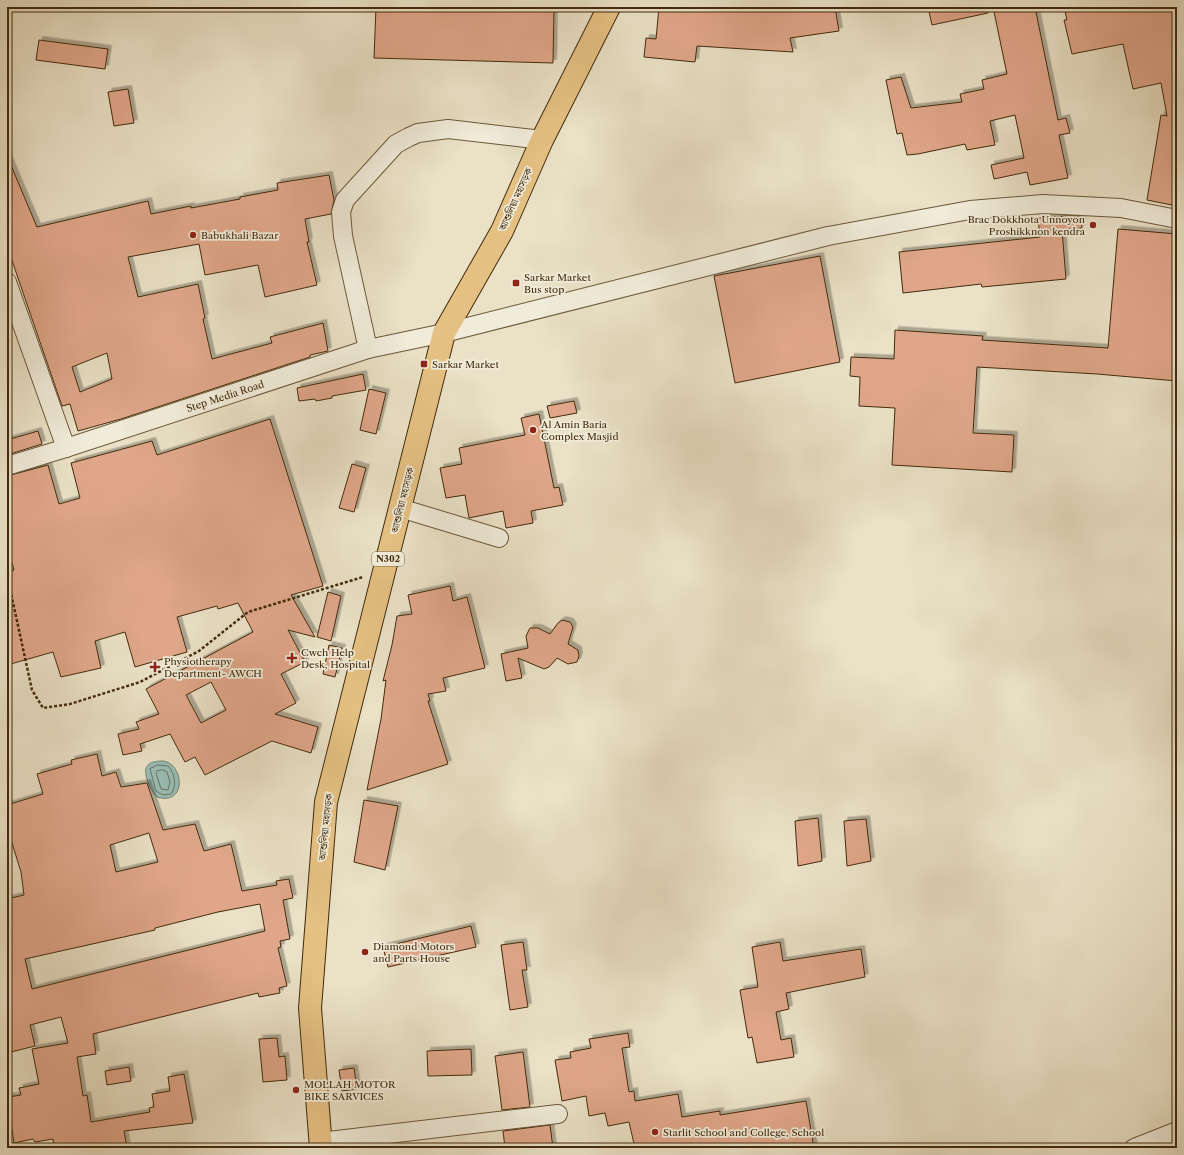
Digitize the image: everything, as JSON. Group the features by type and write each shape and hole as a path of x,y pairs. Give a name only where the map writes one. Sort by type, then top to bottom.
{"highway":[{"name":"আশুলিয়া মহাসড়ক","path":"321,1145 310,1008 326,802 386,570 444,333 502,231 542,140 609,7"}],"street":[{"path":"368,349 343,236 341,212 345,200 396,144 418,133 448,129 542,140"},
{"name":"Step Media Road","path":"7,466 368,349 444,333 828,236 970,210 1043,204 1121,208 1177,219"},
{"path":"7,282 66,448"},
{"path":"400,508 499,538"},
{"path":"321,1145 558,1114"},
{"path":"1134,1148 1177,1131"}],"path":[{"path":"7,575 32,690 43,708 52,708 140,682 199,651 248,612 386,570"}],"water":[{"path":"164,761 171,764 179,777 177,791 173,796 166,798 157,797 146,776 146,768 148,765"}],"building":[{"path":"376,7 554,7 553,63 374,58"},
{"path":"659,7 835,7 839,31 790,38 793,52 697,46 695,62 644,57 646,38 656,39"},
{"path":"928,7 988,7 988,13 932,25"},
{"path":"993,7 1035,7 1058,120 1066,118 1070,133 1059,135 1068,178 1030,185 1027,172 994,179 991,165 1024,158 1015,115 990,121 995,145 967,150 965,144 907,155 902,133 897,134 886,80 901,77 911,108 962,102 960,94 984,89 982,80 1007,74"},
{"path":"1064,7 1177,7 1177,206 1147,200 1161,115 1167,116 1161,83 1133,89 1123,44 1072,54 1064,20 1067,20"},
{"path":"39,40 108,49 105,69 36,60"},
{"path":"128,89 134,123 114,126 108,92"},
{"path":"7,156 37,227 148,201 151,214 191,206 191,208 278,190 277,183 329,175 334,200 331,214 305,219 309,242 307,242 317,285 265,297 258,265 205,275 199,244 128,257 138,297 198,284 205,318 203,319 212,359 272,343 270,337 323,323 328,351 310,355 310,357 121,419 78,431 70,404 62,406 7,246","holes":["107,353 112,379 80,392 72,367"]},
{"path":"1081,216 1082,228 1062,230 1066,279 982,287 981,284 903,293 899,252 1040,237 1038,218"},
{"path":"1118,229 1177,234 1177,381 1097,374 977,367 973,433 1014,435 1012,472 892,465 895,408 859,406 860,377 850,376 851,357 894,359 895,330 983,336 982,340 1108,348"},
{"path":"820,256 840,362 735,383 714,276"},
{"path":"363,374 366,390 332,396 332,398 316,401 315,399 299,401 297,388"},
{"path":"369,389 386,393 376,434 360,430"},
{"path":"574,401 577,413 550,418 547,406"},
{"path":"539,414 554,488 559,487 563,505 531,511 533,523 506,528 503,511 469,518 465,495 446,498 440,468 462,464 459,448 525,435 521,418"},
{"path":"270,419 323,586 291,595 315,637 288,630 305,662 281,674 296,703 275,714 318,727 311,753 272,741 205,775 195,757 185,762 170,734 140,744 142,751 123,755 118,734 139,729 136,722 159,714 146,689 253,632 238,603 218,609 217,606 177,617 187,652 135,667 125,632 95,641 101,668 61,677 53,652 7,665 7,572 14,570 7,545 7,476 48,465 59,504 80,498 71,463 152,441 157,455","holes":["211,682 226,710 201,723 186,695"]},
{"path":"38,431 42,444 7,455 7,440"},
{"path":"352,464 366,468 354,512 339,508"},
{"path":"450,586 453,601 467,597 485,668 443,678 446,691 428,694 430,701 428,701 448,764 367,790 381,719 386,680 383,681 392,645 397,616 412,614 408,595"},
{"path":"328,592 341,596 331,641 317,637"},
{"path":"562,620 570,622 573,627 568,644 578,650 579,656 577,662 568,664 557,658 549,667 544,669 518,658 522,678 506,681 501,654 528,648 526,636 530,628 538,628 550,634"},
{"path":"329,645 342,648 335,677 323,674"},
{"path":"97,754 102,776 116,772 121,787 147,783 163,830 195,824 204,851 231,844 242,891 277,885 276,881 289,879 293,898 283,900 290,939 280,941 281,947 278,948 287,986 279,988 280,993 259,997 258,993 93,1034 96,1054 77,1057 83,1096 87,1095 91,1122 150,1112 149,1108 154,1107 152,1094 170,1091 168,1077 184,1074 193,1123 124,1131 127,1148 54,1148 53,1139 35,1142 33,1139 14,1143 9,1109 8,1097 21,1095 19,1088 39,1084 32,1049 68,1043 61,1017 30,1025 35,1046 7,1053 7,899 24,895 21,872 7,827 7,805 43,794 37,774 72,764 71,760","holes":["149,833 158,862 116,872 110,845","260,904 265,931 32,989 25,959 155,930 155,928 218,912"]},
{"path":"364,800 398,806 385,870 354,862"},
{"path":"818,818 822,861 798,866 795,821"},
{"path":"866,819 871,861 847,866 844,821"},
{"path":"471,926 476,947 388,967 383,947"},
{"path":"523,942 527,970 522,970 528,1007 510,1010 501,945"},
{"path":"780,942 783,961 861,949 865,977 786,993 789,1009 776,1012 781,1040 791,1038 794,1057 757,1063 752,1037 748,1038 740,990 758,987 752,947"},
{"path":"628,1033 630,1047 622,1048 629,1092 634,1091 635,1101 678,1094 682,1117 720,1111 720,1115 806,1101 814,1148 635,1148 629,1122 608,1126 605,1113 589,1116 586,1096 562,1101 555,1060 571,1058 570,1052 591,1048 589,1039"},
{"path":"277,1038 279,1057 285,1056 287,1080 263,1082 259,1039"},
{"path":"471,1049 472,1075 428,1076 427,1051"},
{"path":"523,1052 530,1107 502,1110 495,1056"},
{"path":"129,1067 131,1081 107,1085 105,1071"},
{"path":"354,1068 357,1089 342,1091 339,1070"},
{"path":"550,1125 553,1148 505,1148 503,1131"}],"place":[{"name":"Brac Dokkhota Unnoyon Proshikknon kendra","path":"1093,225"},
{"name":"Babukhali Bazar","path":"193,235"},
{"name":"Sarkar Market Bus stop","path":"516,283"},
{"name":"Sarkar Market","path":"424,364"},
{"name":"Al Amin Baria Complex Masjid","path":"533,430"},
{"name":"Cwch Help Desk, Hospital","path":"292,658"},
{"name":"Physiotherapy Department- AWCH","path":"155,667"},
{"name":"Diamond Motors and Parts House","path":"365,952"},
{"name":"MOLLAH MOTOR BIKE SARVICES","path":"296,1090"},
{"name":"Starlit School and College, School","path":"655,1132"}]}
